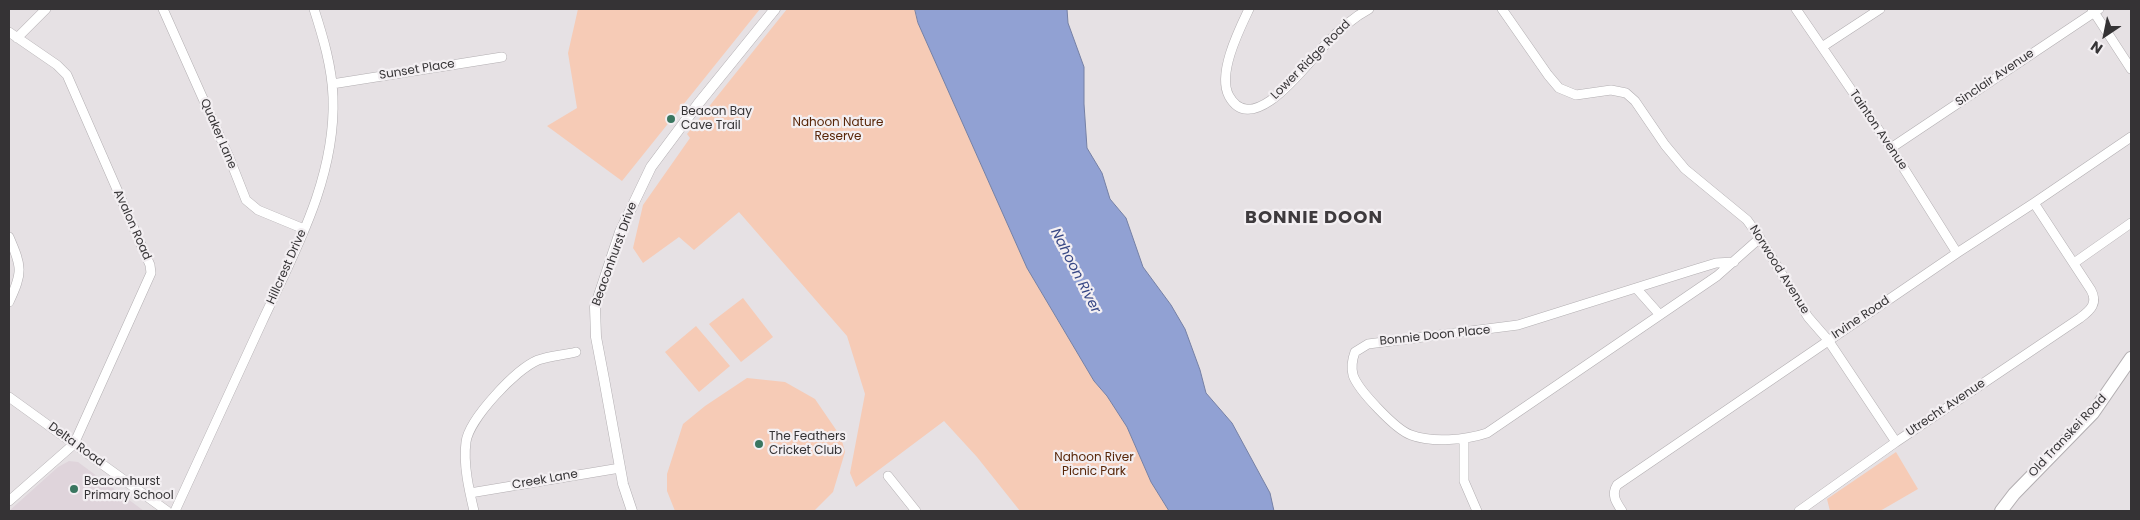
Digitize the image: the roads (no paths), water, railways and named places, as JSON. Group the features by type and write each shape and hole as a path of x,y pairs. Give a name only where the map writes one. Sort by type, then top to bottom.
{"main road":[{"name":"Old Transkei Road","path":"2000,511 2092,413 2131,358"}],"street":[{"path":"17,38 46,9"},
{"name":"Quaker Lane","path":"163,9 229,157 246,200 258,210 304,229"},
{"name":"Hillcrest Drive","path":"175,511 304,229 325,173 332,118 332,84 314,9"},
{"name":"Beaconhurst Drive","path":"632,511 620,468 596,337 595,307 620,232 651,167 698,104 775,9"},
{"name":"Lower Ridge Road","path":"1249,9 1231,53 1226,83 1231,100 1245,110 1264,105 1279,95 1337,32 1369,9"},
{"name":"Norwood Avenue","path":"1502,9 1548,75 1564,91 1582,96 1611,90 1622,91 1636,101 1665,145 1685,168 1747,220 1808,317 1828,340 1896,442"},
{"name":"Tainton Avenue","path":"1796,9 1891,148 1957,253"},
{"path":"1822,48 1880,9"},
{"path":"2095,10 2131,69"},
{"name":"Sinclair Avenue","path":"1891,148 2095,10"},
{"name":"Avalon Road","path":"9,32 67,75 151,270 148,283 74,444 9,500"},
{"name":"Sunset Place","path":"332,84 502,57"},
{"name":"Irvine Road","path":"1622,511 1614,496 1614,490 1617,485 2131,136"},
{"path":"2034,203 2074,263 2131,223"},
{"path":"9,237 20,269 18,281 9,302"},
{"name":"Bonnie Doon Place","path":"1734,262 1716,263 1518,325 1368,344 1355,352 1352,368 1354,377 1383,414 1396,427 1409,435 1464,439 1487,433 1717,276 1734,262 1760,238"},
{"name":"Utrecht Avenue","path":"1800,511 1896,442 2080,318 2093,307 2093,294 2074,263"},
{"path":"1636,288 1660,315"},
{"path":"474,511 466,458 466,441 471,425 476,417 530,364 539,360 576,352"},
{"name":"Delta Road","path":"9,397 167,511"},
{"path":"1464,439 1464,480 1477,511"},
{"name":"Creek Lane","path":"470,493 620,468"},
{"path":"888,476 916,511"}],"water":[{"name":"Nahoon River","path":"915,9 1067,9 1068,23 1084,67 1087,148 1102,173 1110,199 1126,218 1143,267 1171,305 1185,329 1206,393 1232,423 1270,493 1274,511 1169,511 1151,482 1127,427 1107,396 1094,381 1027,268 918,23"}],"place":[{"name":"Beacon Bay Cave Trail","path":"671,119"},
{"name":"The Feathers Cricket Club","path":"759,444"},
{"name":"Beaconhurst Primary School","path":"74,489"}],"district":[{"name":"BONNIE DOON","path":"1314,218"}],"park label":[{"name":"Nahoon Nature Reserve","path":"838,130"},
{"name":"Nahoon River Picnic Park","path":"1094,465"}]}
